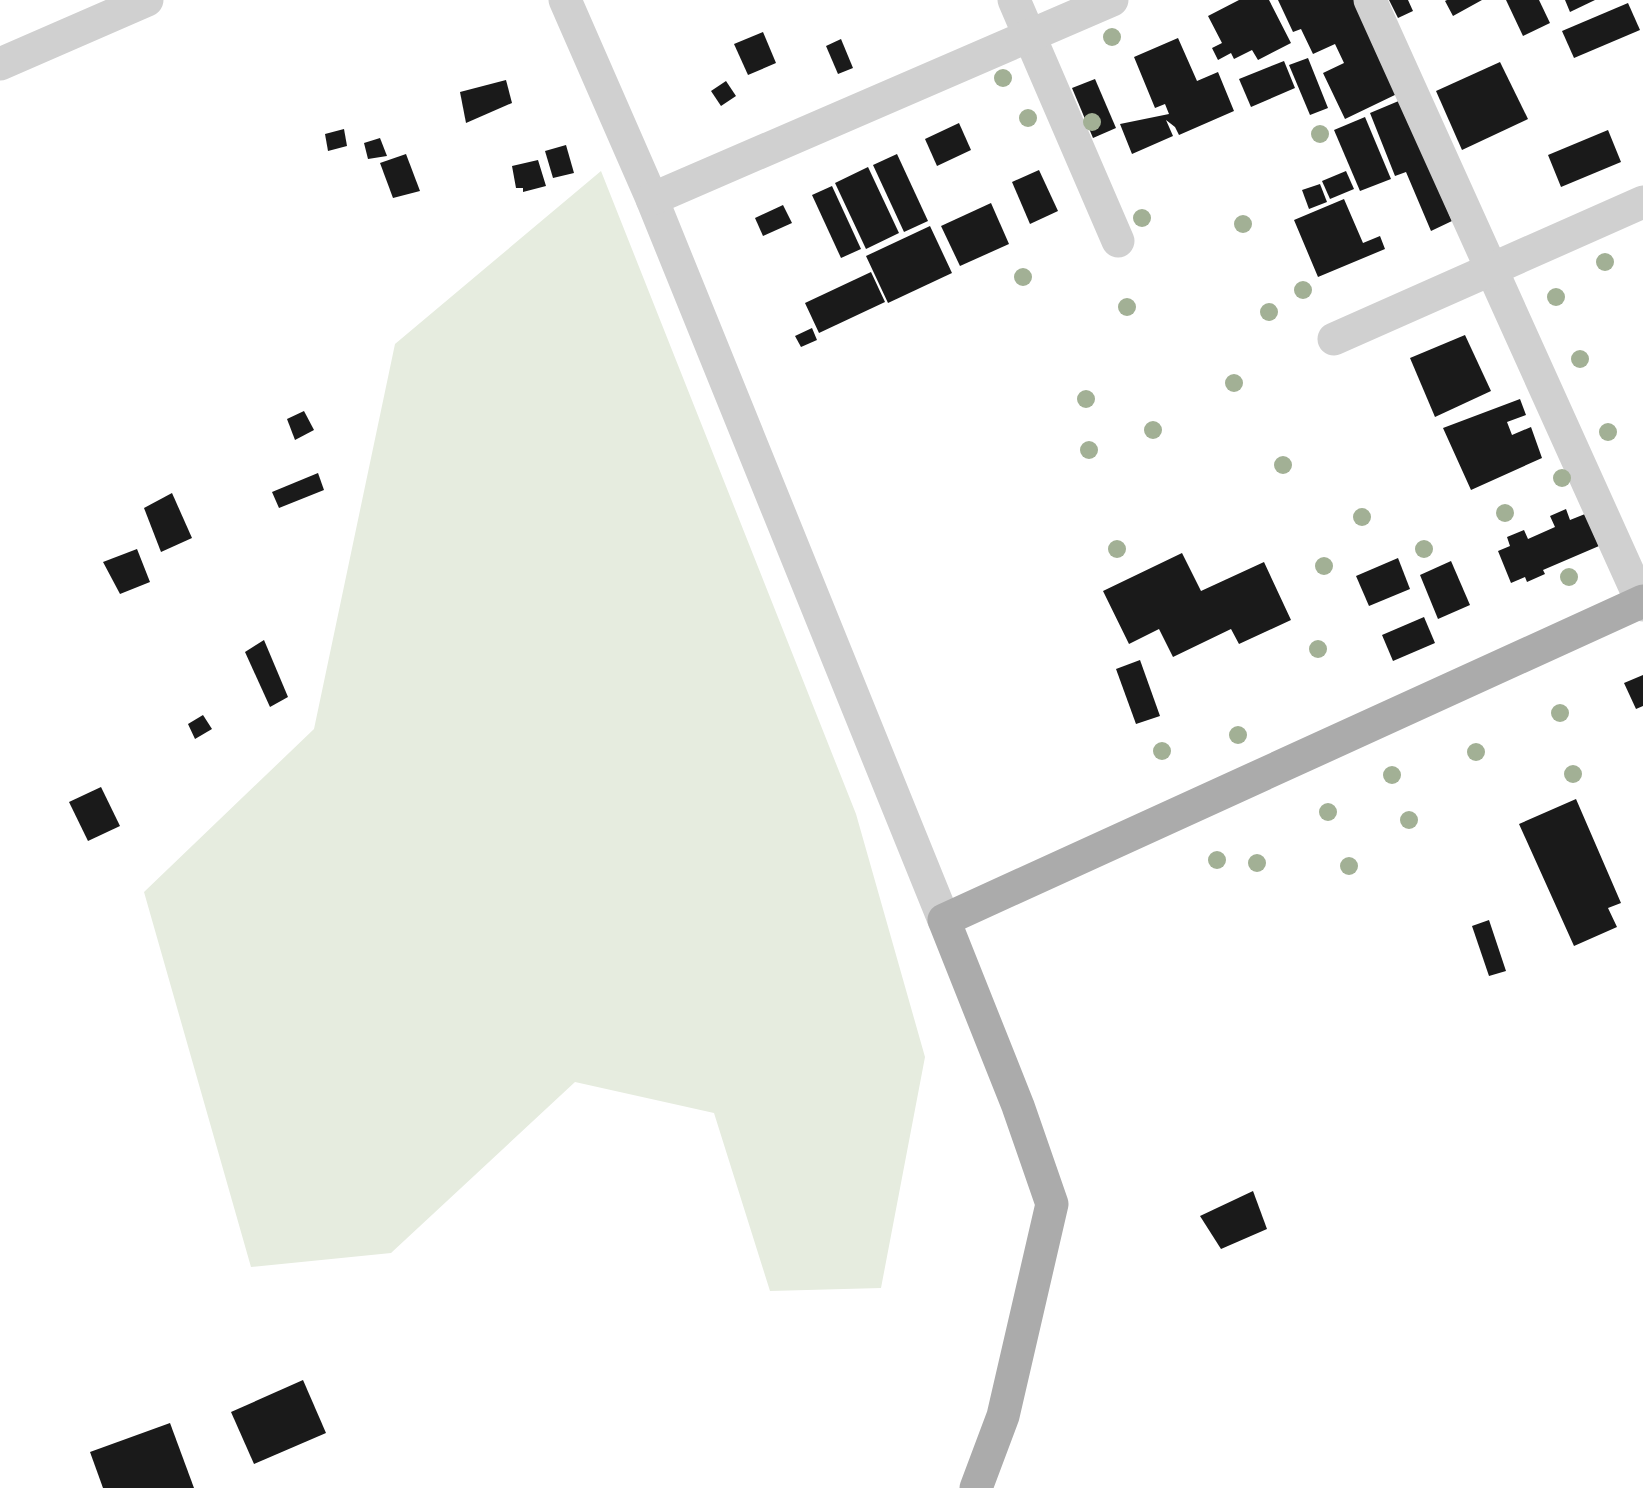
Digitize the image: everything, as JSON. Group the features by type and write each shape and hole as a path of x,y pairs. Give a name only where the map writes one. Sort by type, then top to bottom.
{"main road":[{"path":"976,1488 1003,1416 1052,1204 1018,1106 944,920 1642,602"}],"street":[{"path":"0,64 147,0"},
{"path":"565,0 652,199 944,920"},
{"path":"1014,0 1118,241"},
{"path":"652,199 1112,0"},
{"path":"1370,0 1642,602"},
{"path":"1334,339 1643,202"}],"shaded area":[{"path":"601,171 856,814 925,1057 881,1288 770,1291 714,1113 575,1082 391,1253 251,1267 144,892 314,729 395,344"}],"building":[{"path":"1239,0 1269,0 1291,43 1258,60 1252,50 1234,59 1231,53 1218,60 1212,48 1222,43 1208,16"},
{"path":"1278,0 1354,0 1399,93 1345,119 1323,73 1344,63 1335,44 1313,54 1301,29 1293,32"},
{"path":"1389,0 1408,0 1413,11 1398,18"},
{"path":"1482,0 1453,16 1445,1"},
{"path":"1506,0 1539,0 1550,23 1523,36"},
{"path":"1565,0 1595,0 1570,12"},
{"path":"1628,3 1640,30 1574,58 1562,31"},
{"path":"763,32 776,63 748,75 734,44"},
{"path":"1178,38 1197,81 1218,72 1234,111 1179,135 1175,127 1166,120 1173,136 1132,154 1120,124 1169,114 1165,104 1155,108 1134,57"},
{"path":"841,39 853,68 838,74 826,46"},
{"path":"1308,58 1328,108 1310,115 1289,65"},
{"path":"1284,61 1295,88 1251,107 1239,79"},
{"path":"1500,62 1528,119 1462,150 1436,91"},
{"path":"1095,79 1116,128 1093,138 1072,88"},
{"path":"506,80 512,103 466,123 460,92"},
{"path":"726,81 736,96 721,106 711,91"},
{"path":"1401,100 1452,221 1431,231 1406,172 1395,176 1370,113"},
{"path":"1365,117 1391,179 1360,191 1334,130"},
{"path":"959,123 971,150 937,166 925,139"},
{"path":"344,129 347,146 328,151 325,134"},
{"path":"1608,130 1621,162 1561,187 1548,155"},
{"path":"380,138 387,156 368,159 364,143"},
{"path":"566,145 574,173 553,178 545,151"},
{"path":"406,154 420,191 393,198 380,163"},
{"path":"897,154 928,221 904,232 873,165"},
{"path":"538,160 546,186 523,192 523,188 516,188 512,166"},
{"path":"868,167 899,233 866,249 835,183"},
{"path":"1039,170 1058,211 1030,224 1012,182"},
{"path":"1346,171 1354,189 1330,199 1322,181"},
{"path":"1320,184 1327,202 1309,209 1302,190"},
{"path":"832,186 861,249 841,258 812,195"},
{"path":"1344,199 1363,243 1380,236 1385,249 1318,277 1294,220"},
{"path":"991,203 1009,244 960,266 941,226"},
{"path":"783,205 792,223 763,236 755,218"},
{"path":"930,226 952,273 888,303 866,256"},
{"path":"871,272 885,302 819,333 805,303"},
{"path":"812,328 817,340 801,347 795,336"},
{"path":"1465,335 1491,391 1435,417 1410,358"},
{"path":"1520,399 1526,415 1507,422 1512,435 1531,427 1542,458 1471,490 1443,428"},
{"path":"304,411 314,430 295,440 287,419"},
{"path":"318,473 324,490 279,508 272,492"},
{"path":"172,493 192,538 161,552 144,508"},
{"path":"1566,509 1570,520 1585,514 1599,546 1543,570 1545,574 1527,582 1525,577 1511,583 1498,551 1510,546 1507,537 1524,530 1528,539 1555,527 1550,516"},
{"path":"137,549 150,582 120,594 103,562"},
{"path":"1182,553 1201,591 1264,562 1291,620 1239,644 1231,629 1173,657 1159,629 1129,644 1103,591"},
{"path":"1398,558 1410,589 1369,606 1356,576"},
{"path":"1451,561 1470,605 1438,619 1420,575"},
{"path":"1424,617 1435,643 1393,661 1382,635"},
{"path":"264,640 288,697 270,707 245,652"},
{"path":"1140,660 1160,716 1136,724 1116,669"},
{"path":"1643,675 1643,706 1636,709 1624,683"},
{"path":"203,715 212,729 195,739 188,724"},
{"path":"101,787 120,826 88,841 69,802"},
{"path":"1576,799 1621,903 1608,908 1617,927 1574,946 1519,824"},
{"path":"1489,920 1506,971 1489,976 1472,926"},
{"path":"1253,1191 1267,1229 1221,1249 1200,1216"},
{"path":"303,1380 326,1433 254,1464 231,1412"},
{"path":"170,1423 194,1488 103,1488 90,1452"}]}
